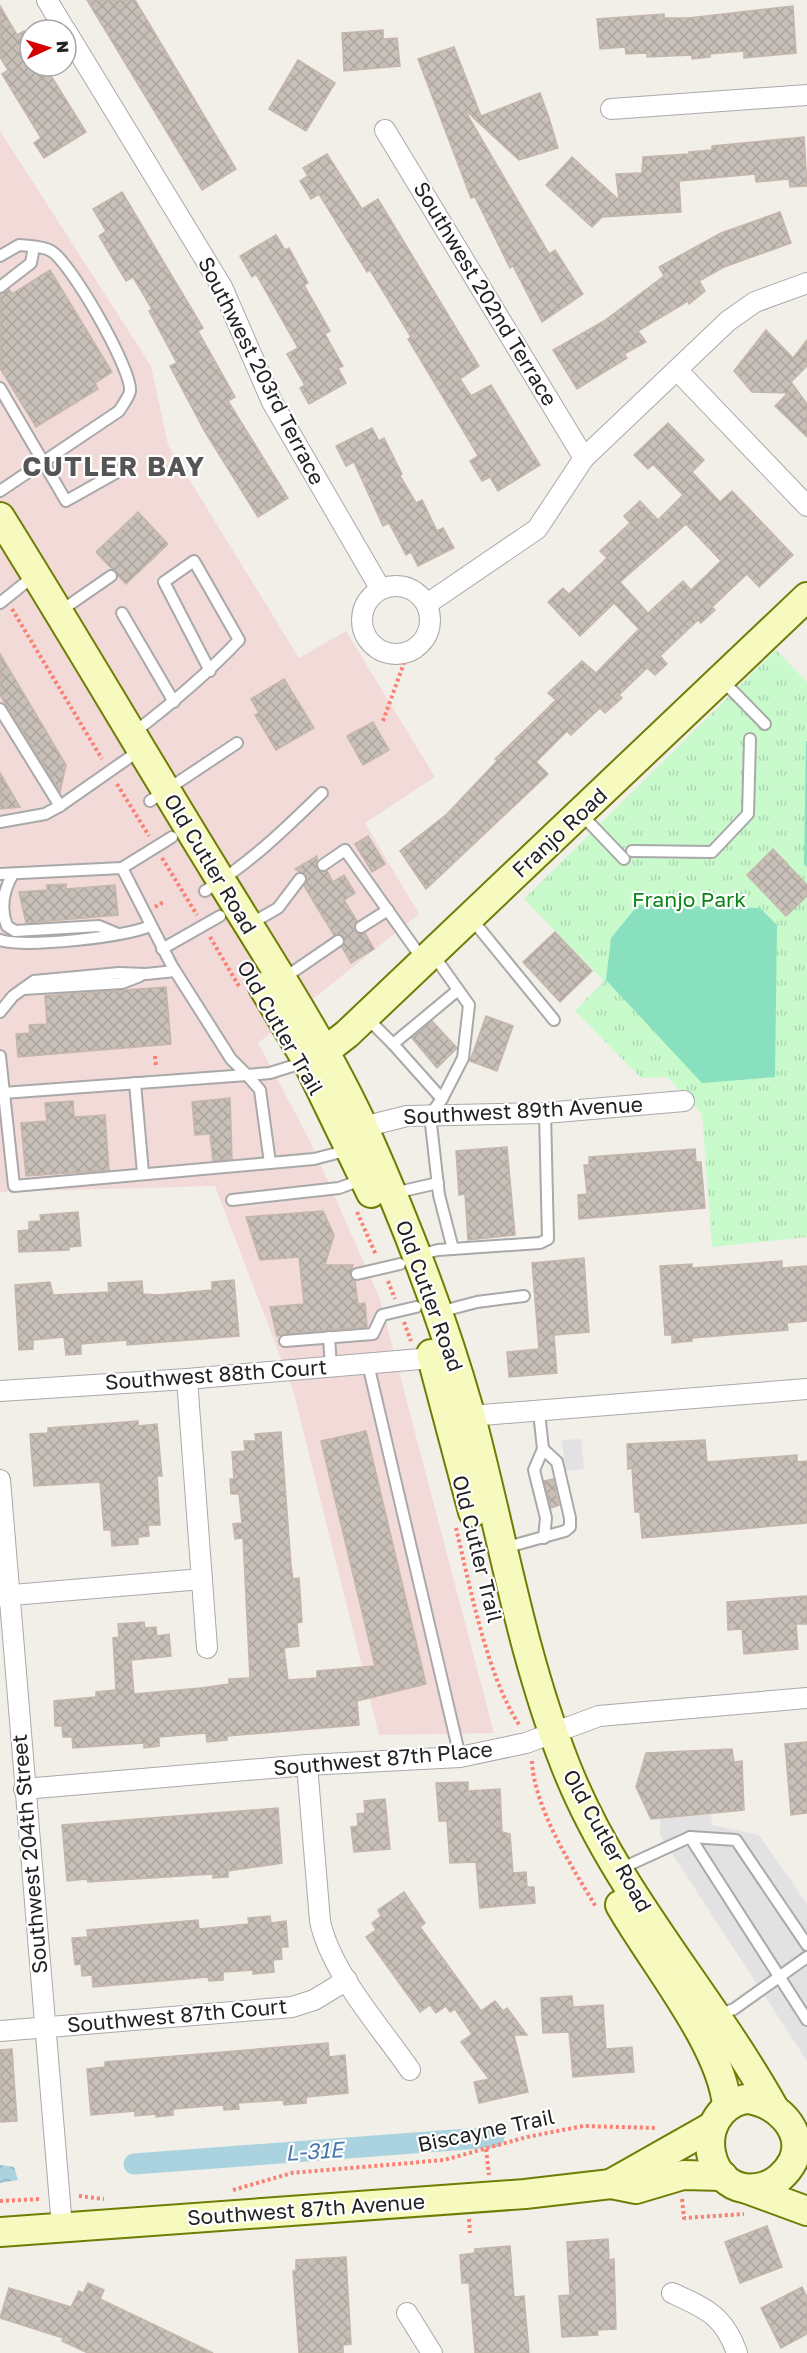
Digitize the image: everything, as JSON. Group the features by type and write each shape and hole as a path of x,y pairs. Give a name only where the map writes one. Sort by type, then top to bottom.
{"main road":[{"name":"Old Cutler Road","path":"0,517 15,590"},
{"name":"Old Cutler Road","path":"0,554 15,590 50,619 127,754 158,796 172,836 248,925 281,980 357,1138 392,1193 400,1263 492,1551 530,1659 536,1739 584,1843 641,1941 684,2006 718,2070 725,2087 720,2116"},
{"name":"Franjo Road","path":"316,1056 365,1016 807,597"},
{"name":"Old Cutler Road","path":"213,886 212,921 316,1056"},
{"name":"Old Cutler Road","path":"357,1138 355,1182 400,1263"},
{"name":"Old Cutler Road","path":"419,1325 470,1416 492,1551"},
{"name":"Old Cutler Road","path":"536,1739 581,1801 620,1869 715,2016 756,2076 790,2118"},
{"path":"684,2006 715,2016"},
{"path":"742,2193 774,2182 801,2163 790,2118 751,2100 720,2116 710,2151 716,2167 742,2193 807,2211"},
{"name":"Southwest 87th Avenue","path":"611,2184 720,2116"},
{"name":"Southwest 87th Avenue","path":"0,2232 515,2194 611,2184 636,2189 682,2175 742,2193"}],"street":[{"name":"Southwest 203rd Terrace","path":"47,0 58,18"},
{"name":"Southwest 203rd Terrace","path":"78,51 222,287 272,402 381,588"},
{"path":"611,109 807,95"},
{"name":"Southwest 202nd Terrace","path":"385,130 584,458"},
{"path":"427,604 537,529 584,458 741,311 755,302 807,282"},
{"path":"677,370 807,506"},
{"path":"391,585 412,589 427,604 431,616 426,638 408,652 397,655 386,653 367,639 362,616 371,595 381,588 391,585"},
{"name":"Southwest 89th Avenue","path":"357,1138 396,1118 430,1115 545,1113 684,1101"},
{"name":"Southwest 88th Court","path":"0,1391 368,1364 419,1325"},
{"path":"187,1379 207,1648"},
{"path":"470,1416 807,1389"},
{"name":"Southwest 204th Street","path":"0,1480 5,1596 62,2227"},
{"path":"5,1596 202,1579"},
{"name":"Southwest 87th Place","path":"24,1789 306,1765 460,1757 518,1746 587,1719 626,1712 807,1698"},
{"path":"306,1765 320,1921 328,1951 410,2070"},
{"name":"Southwest 87th Court","path":"0,2031 291,2007 314,2000 347,1980"},
{"path":"672,2293 711,2311 732,2339 737,2353"},
{"path":"407,2313 432,2353"}],"lane":[{"path":"0,256 19,245 51,251 63,262 94,308 123,361 130,391 119,411 0,491"},
{"path":"0,287 31,263 34,248"},
{"path":"0,388 66,501 130,465"},
{"path":"0,822 45,814 60,806 127,754 174,702 210,671 239,640 194,561 164,582 210,671"},
{"path":"50,619 111,576"},
{"path":"122,613 174,702"},
{"path":"721,679 765,724"},
{"path":"0,709 60,806"},
{"path":"580,813 628,855 712,852 748,814 750,739"},
{"path":"158,796 237,743"},
{"path":"213,886 264,849 322,793"},
{"path":"0,874 122,868 172,836"},
{"path":"323,865 345,850 388,910 469,1005 463,1058 442,1099 430,1115 438,1183 453,1249"},
{"path":"122,868 175,971 231,1059 260,1090 270,1162"},
{"path":"0,881 12,874"},
{"path":"12,874 4,893 4,925 23,933 99,926 118,934"},
{"path":"248,925 278,908 300,879"},
{"path":"361,927 388,910"},
{"path":"470,917 554,1020"},
{"path":"162,949 212,921"},
{"path":"0,940 21,943 133,933 150,926"},
{"path":"281,980 338,942"},
{"path":"0,1012 13,996 34,981 119,973 146,974 175,971"},
{"path":"393,1044 458,990"},
{"path":"365,1016 442,1099"},
{"path":"0,1056 14,1186 314,1159 357,1138"},
{"path":"3,1093 270,1073 316,1056"},
{"path":"135,1083 143,1173"},
{"path":"357,1274 453,1249 540,1243 548,1239 545,1113"},
{"path":"232,1200 355,1182"},
{"path":"392,1193 438,1183"},
{"path":"285,1341 373,1334 382,1315 419,1325 477,1302 524,1296"},
{"path":"329,1337 331,1367"},
{"path":"368,1364 460,1757"},
{"path":"539,1412 543,1449 534,1470 546,1518 544,1538"},
{"path":"492,1551 565,1531 571,1522 557,1461 543,1449"},
{"path":"620,1869 690,1837 736,1840 807,1945"},
{"path":"690,1837 807,2020"},
{"path":"715,2016 734,2009 807,1957"}],"path":[{"name":"Old Cutler Trail","path":"15,590 127,754 172,836 245,997"},
{"path":"383,721 408,652"},
{"path":"155,1056 156,1072"},
{"path":"355,1182 400,1263 419,1325"},
{"name":"Old Cutler Trail","path":"454,1520 482,1632 508,1709 536,1739 534,1783 550,1821 600,1912"},
{"name":"Biscayne Trail","path":"230,2191 292,2173 435,2162 527,2137 595,2124 657,2128"},
{"path":"660,2137 657,2128 665,2127"},
{"path":"486,2149 489,2175"},
{"path":"681,2188 684,2218 742,2193"},
{"path":"74,2197 114,2200"},
{"path":"0,2201 43,2198"},
{"path":"469,2218 470,2234"}],"shaded area":[{"path":"0,131 151,366 168,445 299,658 346,631 435,777 365,823 419,914 258,1043 311,1143 380,1299 494,1733 379,1735 293,1390 215,1186 0,1192"},
{"path":"581,1439 584,1469 565,1471 562,1440"},
{"path":"711,1814 712,1825 759,1835 807,1904 807,2061 660,1835 660,1818"}],"green space":[{"name":"Franjo Park","path":"776,650 807,682 807,1237 712,1247 702,1114 667,1077 641,1078 575,1011 604,981 524,899"},
{"path":"807,741 807,867 804,864"},
{"path":"638,905 760,908 777,925 775,1077 702,1083 606,980 611,938"}],"water":[{"path":"0,2165 14,2167 18,2180 0,2183"}],"building":[{"path":"87,0 135,0 236,169 202,190"},
{"path":"0,6 18,34 18,78 52,78 86,132 44,158 34,143 41,138 2,74 8,70 0,57"},
{"path":"793,6 796,53 744,58 744,51 710,54 710,57 692,59 692,55 647,57 647,53 626,54 625,47 600,49 597,19 664,14 664,18 689,18"},
{"path":"383,30 383,39 397,38 400,66 344,71 342,33"},
{"path":"454,47 481,116 540,93 549,118 558,148 519,160 464,109 549,254 555,250 583,294 542,322 513,266 510,268 475,197 471,198 418,59"},
{"path":"298,60 335,83 306,131 269,109"},
{"path":"804,137 807,186 790,187 789,179 756,182 755,174 679,181 681,212 602,217 592,227 546,185 572,157 619,200 616,174 642,173 643,157 689,154 689,152 712,150 712,146"},
{"path":"327,154 362,209 378,199 479,366 460,379 471,396 491,385 540,465 498,491 490,477 482,481 470,461 478,456 476,452 408,339 411,337 370,270 367,272 319,194 311,199 300,181 308,176 303,168"},
{"path":"122,192 203,328 198,331 235,397 228,401 288,498 258,517 205,432 170,366 177,363 149,311 152,309 133,277 126,281 99,236 106,231 93,209"},
{"path":"780,212 791,243 724,267 699,281 705,291 689,304 688,301 638,331 646,342 624,354 627,358 577,389 553,350 604,321 664,276 659,267 721,233"},
{"path":"276,235 285,250 289,248 308,283 304,285 330,331 325,334 343,366 338,368 346,383 309,404 300,388 305,385 287,354 298,348 256,274 252,277 240,256"},
{"path":"50,270 112,372 95,383 98,389 36,427 0,368 0,294 9,289 12,294"},
{"path":"766,330 793,358 807,340 807,366 791,382 807,404 807,437 775,406 788,393 752,392 734,371"},
{"path":"668,423 704,460 692,472 720,502 732,491 793,555 759,587 747,574 712,607 715,610 701,623 698,620 660,656 667,664 655,675 647,668 619,695 622,698 605,713 600,708 571,735 567,731 536,762 548,774 426,889 400,851 447,814 497,761 495,759 556,700 548,693 582,661 596,673 639,629 614,603 580,636 548,602 563,588 569,594 607,558 600,551 630,523 624,516 640,501 658,520 683,495 653,464 648,469 634,455","holes":["686,524 721,561 691,590 683,581 648,613 620,582"]},
{"path":"372,428 379,441 384,438 402,474 400,476 416,503 422,500 437,531 443,528 454,548 418,566 411,552 406,555 389,523 383,526 354,462 346,466 336,446"},
{"path":"138,512 168,544 126,584 96,552"},
{"path":"0,654 66,765 60,792 0,695"},
{"path":"284,679 314,728 276,750 255,715 259,713 251,699"},
{"path":"373,722 389,750 363,765 347,736"},
{"path":"0,773 20,807 0,809"},
{"path":"368,836 385,864 372,872 355,844"},
{"path":"773,849 807,885 807,896 786,916 747,875"},
{"path":"317,856 317,870 327,871 333,882 344,875 355,893 344,900 357,921 354,930 358,934 365,933 374,949 351,963 342,947 344,937 341,934 334,935 304,886 307,876 295,869"},
{"path":"66,884 66,889 115,885 118,915 26,923 19,892 47,890 47,885"},
{"path":"555,932 592,971 560,1002 523,962"},
{"path":"166,987 171,1044 18,1057 16,1034 30,1033 29,1025 47,1024 45,996"},
{"path":"486,1016 513,1026 497,1071 470,1061"},
{"path":"432,1021 457,1048 437,1068 412,1038"},
{"path":"230,1098 232,1159 213,1161 210,1134 195,1135 192,1102"},
{"path":"73,1101 74,1117 105,1115 109,1170 26,1176 21,1123 47,1121 45,1103"},
{"path":"507,1147 515,1235 468,1240 465,1194 459,1195 456,1151"},
{"path":"695,1149 696,1162 701,1162 705,1208 579,1219 578,1195 587,1194 584,1165 589,1165 589,1157"},
{"path":"323,1211 334,1235 325,1265 353,1265 350,1275 355,1281 358,1304 365,1303 367,1327 277,1336 270,1307 304,1304 299,1257 260,1260 246,1217"},
{"path":"78,1212 81,1246 69,1247 69,1250 19,1252 18,1231 29,1230 29,1222 41,1221 40,1215"},
{"path":"584,1258 589,1332 554,1335 557,1373 509,1377 507,1352 539,1349 532,1263"},
{"path":"782,1261 782,1268 807,1266 807,1321 787,1323 788,1330 692,1338 692,1341 672,1343 672,1335 665,1335 660,1266 692,1264 692,1268"},
{"path":"234,1280 239,1336 127,1345 127,1340 81,1344 81,1354 66,1355 64,1337 33,1340 33,1349 19,1350 15,1285 50,1282 53,1295 109,1292 108,1283 142,1281 143,1294 158,1295 212,1290 212,1282"},
{"path":"138,1421 138,1426 157,1424 162,1476 157,1476 160,1525 148,1525 149,1536 138,1537 138,1544 112,1546 111,1530 104,1530 100,1482 34,1486 30,1434 48,1433 48,1428"},
{"path":"366,1431 426,1684 357,1701 359,1725 227,1736 227,1740 207,1742 206,1733 159,1737 159,1746 144,1748 144,1743 73,1748 72,1737 63,1737 62,1726 55,1726 54,1701 96,1697 96,1692 116,1690 113,1638 119,1637 118,1624 144,1622 145,1628 156,1627 157,1636 169,1634 171,1656 131,1660 134,1694 201,1688 229,1684 229,1679 250,1678 243,1538 235,1539 233,1524 242,1523 239,1494 231,1494 230,1479 234,1479 232,1452 245,1451 244,1441 256,1441 255,1434 281,1432 291,1565 293,1579 299,1578 302,1622 297,1623 299,1646 284,1648 288,1680 317,1678 317,1671 375,1666 321,1441"},
{"path":"705,1440 707,1462 797,1455 797,1462 807,1461 807,1523 642,1538 640,1512 635,1512 632,1468 628,1469 627,1444"},
{"path":"553,1479 559,1505 551,1508 544,1481"},
{"path":"807,1596 807,1624 796,1624 798,1649 744,1654 742,1629 728,1630 727,1602"},
{"path":"807,1742 807,1813 791,1815 785,1744"},
{"path":"732,1749 734,1762 742,1761 744,1810 651,1819 636,1787 646,1753"},
{"path":"468,1782 468,1791 500,1789 502,1832 510,1834 513,1873 526,1872 527,1887 534,1887 535,1903 480,1908 476,1862 450,1863 447,1821 439,1821 436,1783"},
{"path":"385,1799 390,1849 354,1852 351,1827 358,1826 357,1814 365,1813 364,1801"},
{"path":"278,1808 282,1863 228,1871 228,1877 213,1878 213,1874 88,1882 87,1879 67,1881 62,1825"},
{"path":"404,1892 425,1923 420,1927 481,2011 495,2001 503,2011 507,2008 527,2035 514,2035 528,2092 479,2103 474,2082 489,2079 461,2042 472,2034 455,2009 450,2012 446,2006 436,2013 430,2005 420,2012 366,1937 376,1930 372,1923 381,1916 378,1910"},
{"path":"270,1916 271,1923 286,1921 288,1947 281,1947 282,1959 273,1960 274,1972 253,1974 253,1970 223,1972 223,1980 209,1981 208,1977 93,1987 92,1975 82,1976 81,1964 75,1965 72,1938 88,1937 87,1930 198,1920 199,1929 249,1924 248,1918"},
{"path":"572,1996 573,2007 603,2005 606,2049 632,2047 634,2072 573,2077 569,2032 543,2033 541,1998"},
{"path":"328,2043 329,2057 345,2055 348,2093 306,2097 306,2103 284,2105 283,2100 238,2103 239,2109 224,2110 223,2105 173,2109 173,2115 156,2117 156,2114 135,2116 135,2111 91,2115 87,2069 105,2067 105,2062"},
{"path":"12,2049 17,2121 0,2122 0,2050"},
{"path":"767,2226 782,2267 740,2283 725,2242"},
{"path":"608,2239 609,2260 614,2259 616,2329 597,2330 598,2335 562,2337 559,2296 570,2295 567,2242"},
{"path":"510,2246 514,2297 524,2296 529,2353 475,2353 469,2283 462,2283 460,2255 475,2253 475,2249"},
{"path":"346,2257 351,2344 343,2345 343,2353 299,2353 293,2271 296,2271 296,2260"},
{"path":"88,2283 104,2290 100,2299 213,2353 88,2353 62,2341 63,2338 0,2318 9,2288 71,2307 79,2291 83,2293"},
{"path":"802,2287 807,2297 807,2334 781,2348 761,2308"}],"waterway":[{"name":"L-31E","path":"134,2164 494,2137"}],"district":[{"name":"CUTLER BAY","path":"114,467"}]}
